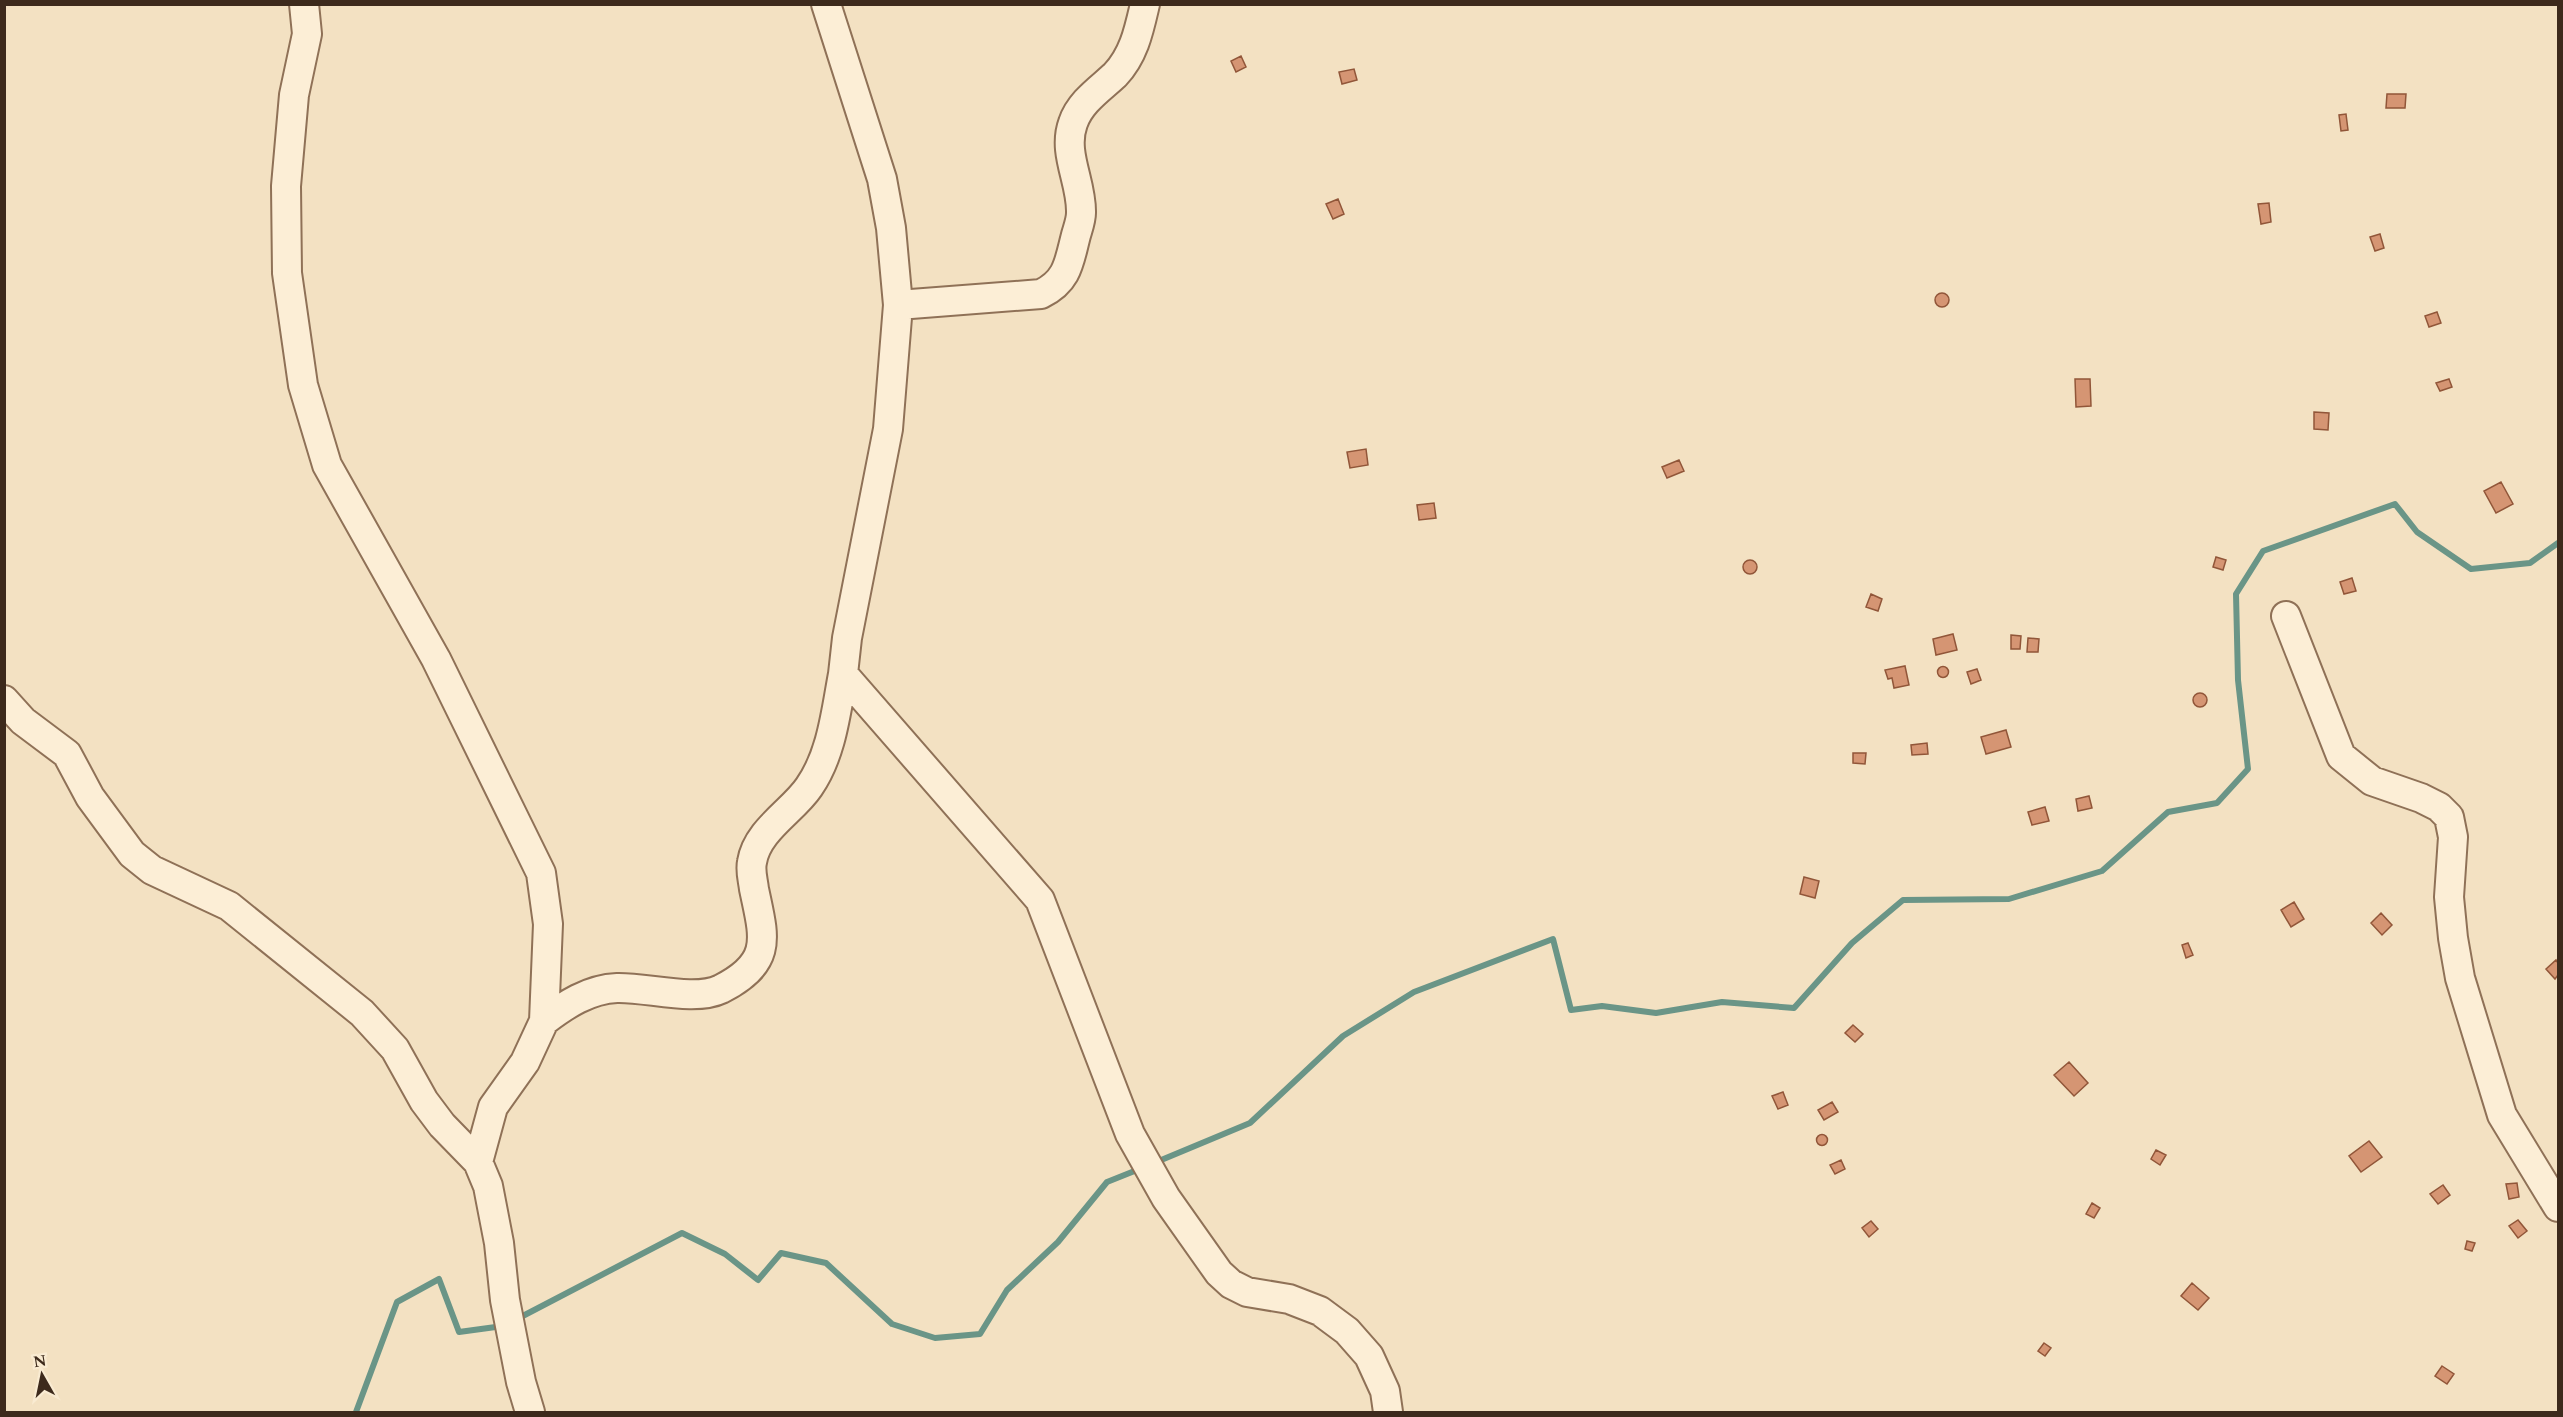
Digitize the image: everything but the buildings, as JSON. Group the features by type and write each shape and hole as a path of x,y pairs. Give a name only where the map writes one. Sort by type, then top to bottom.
{"street":[{"path":"304,4 307,34 294,94 286,186 287,273 303,385 327,465 436,659 541,873 548,924 544,1021 525,1062 494,1107 478,1162"},
{"path":"544,1021 569,1002 593,992 616,988 680,993 720,990 743,974 755,961 762,948 764,936 751,871 754,853 765,836 808,788 815,777 831,732 888,429 898,305 891,228 882,179 826,4"},
{"path":"898,305 1041,294 1055,287 1068,268 1081,213 1070,148 1073,122 1089,99 1116,74 1128,57 1137,40 1145,4"},
{"path":"2286,616 2341,756 2372,781 2421,798 2439,807 2449,817 2453,837 2449,897 2460,978 2502,1115 2559,1207"},
{"path":"843,674 1040,900 1130,1134 1166,1198 1219,1273 1231,1284 1247,1292 1289,1299 1320,1311 1347,1331 1369,1356 1385,1391 1388,1413"},
{"path":"4,700 22,721 67,754 90,797 132,854 152,870 229,906 362,1013 395,1049 424,1101 442,1125 478,1162 488,1186 499,1243 505,1300 521,1382 530,1413"}],"waterway":[{"path":"1154,1163 1250,1123 1343,1036 1414,992 1553,939 1571,1010 1602,1006 1656,1013 1722,1002 1794,1008 1852,943 1903,900 2009,899 2102,871 2168,812 2217,803 2248,769 2238,680 2236,594 2263,551 2395,504 2417,532 2471,569 2530,563 2558,543"},
{"path":"517,1319 682,1233 725,1254 758,1280 781,1253 826,1263 892,1324 935,1338 980,1334 1007,1290 1058,1242 1107,1182 1142,1168"},
{"path":"356,1412 397,1302 439,1279 459,1332 503,1326"}]}
